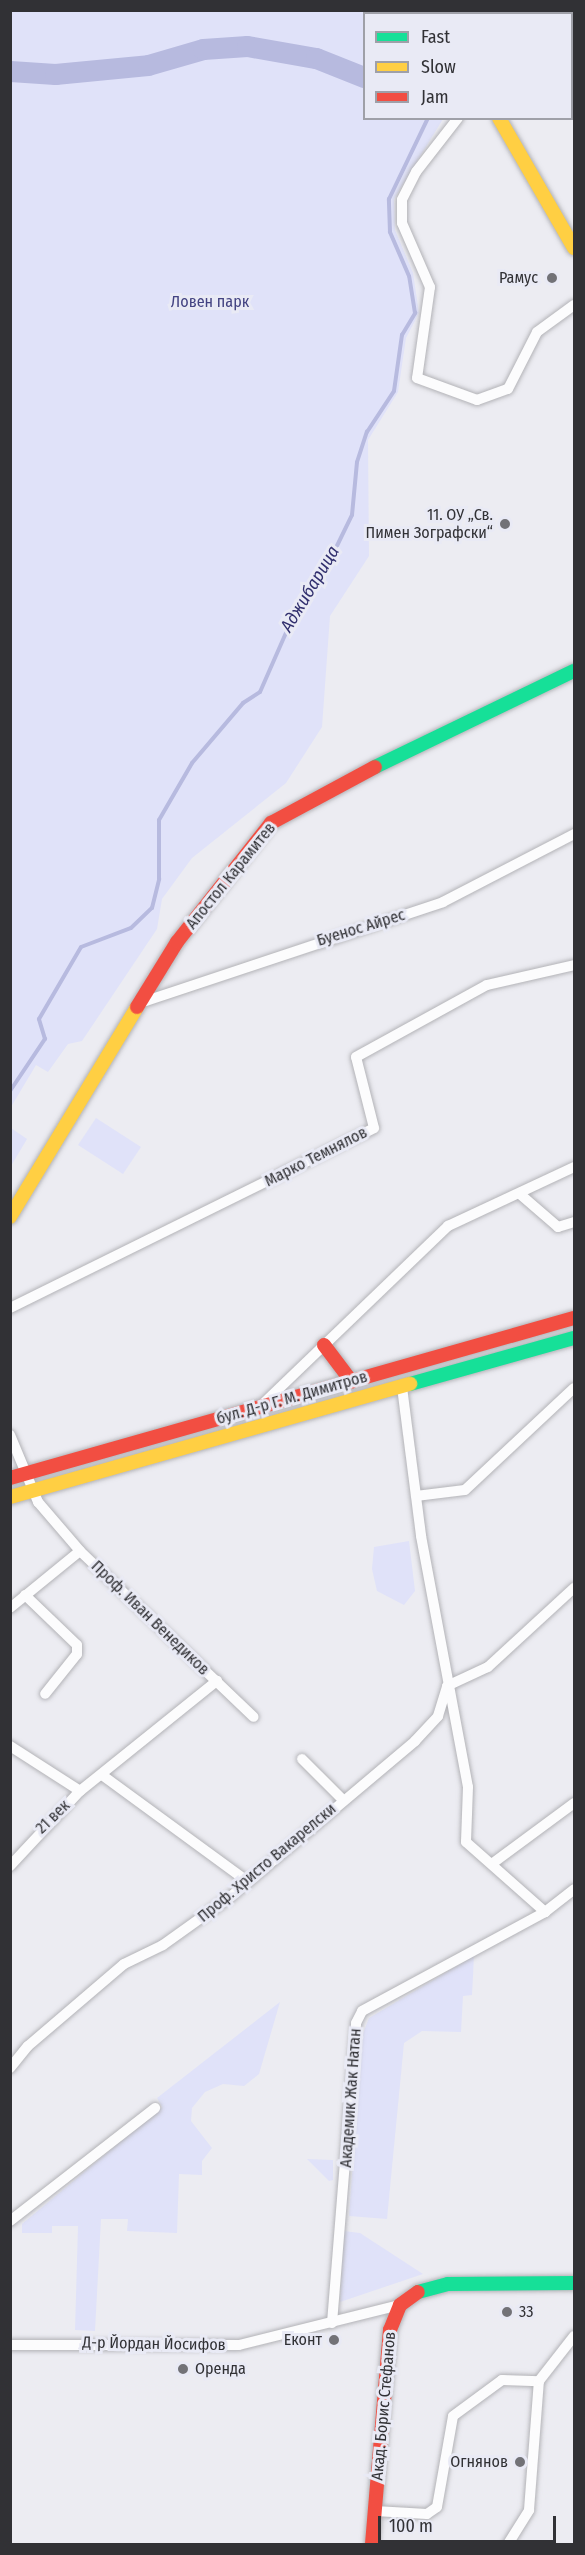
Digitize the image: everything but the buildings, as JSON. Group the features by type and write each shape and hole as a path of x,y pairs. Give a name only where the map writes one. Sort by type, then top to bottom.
{"street":[{"path":"456,120 416,172 402,200 402,223 430,287 417,378 477,400 508,389 537,332 574,305"},
{"path":"500,120 574,248"},
{"name":"Апостол Карамитев","path":"10,1217 177,942 271,823 308,799 574,671"},
{"name":"Буенос Айрес","path":"140,1003 443,902 574,834"},
{"name":"Марко Темнялов","path":"10,1308 374,1128 356,1058 486,985 574,965"},
{"path":"258,1408 324,1345 367,1298 448,1226 521,1195 574,1167"},
{"path":"521,1195 558,1227 574,1222"},
{"name":"бул. Д-р Г. М. Димитров","path":"10,1479 574,1318"},
{"name":"бул. Д-р Г. М. Димитров","path":"10,1497 574,1338"},
{"path":"324,1345 352,1382"},
{"name":"Проф. Христо Вакарелски","path":"402,1387 416,1496 447,1686 468,1787 466,1842 545,1912"},
{"path":"416,1496 465,1490 574,1388"},
{"path":"10,1435 32,1491"},
{"name":"Проф. Иван Венедиков","path":"32,1491 80,1551 254,1717"},
{"path":"10,1608 80,1551"},
{"path":"447,1686 488,1667 574,1588"},
{"path":"26,1594 77,1646 77,1654 45,1694"},
{"name":"21 век","path":"10,1866 80,1791 217,1681"},
{"name":"Проф. Христо Вакарелски","path":"10,2068 28,2046 124,1964 163,1946 248,1882 343,1800 438,1716 447,1686"},
{"path":"10,1746 80,1791"},
{"path":"302,1759 343,1800"},
{"path":"102,1775 248,1882"},
{"path":"492,1863 574,1803"},
{"name":"Академик Жак Натан","path":"332,2324 356,2023 362,2011 545,1912 574,1889"},
{"path":"10,2221 155,2108"},
{"path":"400,2305 417,2292 448,2284 574,2283"},
{"name":"Д-р Йордан Йосифов","path":"10,2345 207,2348 274,2340 400,2305"},
{"name":"Акад. Борис Стефанов","path":"372,2544 390,2330 400,2305"},
{"path":"508,2544 529,2510 539,2382 574,2336"},
{"path":"375,2511 427,2514 437,2508 453,2416 502,2380 539,2382"}],"green space":[{"name":"Ловен парк","path":"11,10 413,11 363,12 363,120 442,120 394,199 395,230 413,273 419,313 406,338 398,392 368,440 369,556 330,616 322,727 286,783 192,858 162,899 157,929 82,1041 68,1044 48,1072 36,1065 11,1107"},
{"path":"457,11 574,11 574,93 573,12"},
{"path":"96,1118 141,1147 123,1174 78,1145"},
{"path":"11,1128 27,1139 11,1166"},
{"path":"409,1541 415,1591 404,1605 377,1591 372,1569 374,1547"},
{"path":"474,1956 472,1995 463,1996 461,2032 422,2031 404,2043 387,2219 349,2216 362,2036 369,2018"},
{"path":"280,2002 259,2074 244,2086 223,2084 205,2092 192,2108 191,2121 212,2148 202,2161 202,2175 179,2174 177,2233 127,2231 128,2219 101,2219 95,2331 75,2330 78,2226 52,2226 52,2233 22,2233 22,2224 162,2107 157,2098"},
{"path":"307,2159 333,2160 333,2180 329,2181"},
{"path":"344,2231 360,2233 423,2274 340,2302"}],"waterway":[{"path":"10,71 55,74 148,65 203,49 247,46 316,58 363,77"},
{"name":"Аджибарица","path":"10,1091 45,1039 39,1019 81,947 131,928 152,908 159,879 159,820 192,763 243,703 260,692 304,592 331,558 352,515 357,462 367,432 394,391 402,335 415,313 409,276 390,232 389,199 427,120"}],"traffic: fast":[{"path":"375,767 574,671"},
{"path":"410,1384 574,1338"},
{"path":"418,2292 448,2284 574,2283"}],"traffic: slow":[{"path":"500,120 574,248"},
{"path":"10,1217 137,1007"},
{"path":"10,1497 410,1384"}],"traffic: jam":[{"path":"137,1007 177,942 271,823 375,767"},
{"path":"10,1478 574,1318"},
{"path":"324,1345 352,1382"},
{"path":"372,2544 390,2330 400,2305 418,2292"}],"place":[{"name":"Рамус","path":"552,278"},
{"name":"11. ОУ „Св. Пимен Зографски“","path":"505,524"},
{"name":"33","path":"507,2312"},
{"name":"Еконт","path":"334,2340"},
{"name":"Оренда","path":"183,2369"},
{"name":"Огнянов","path":"520,2462"}]}
